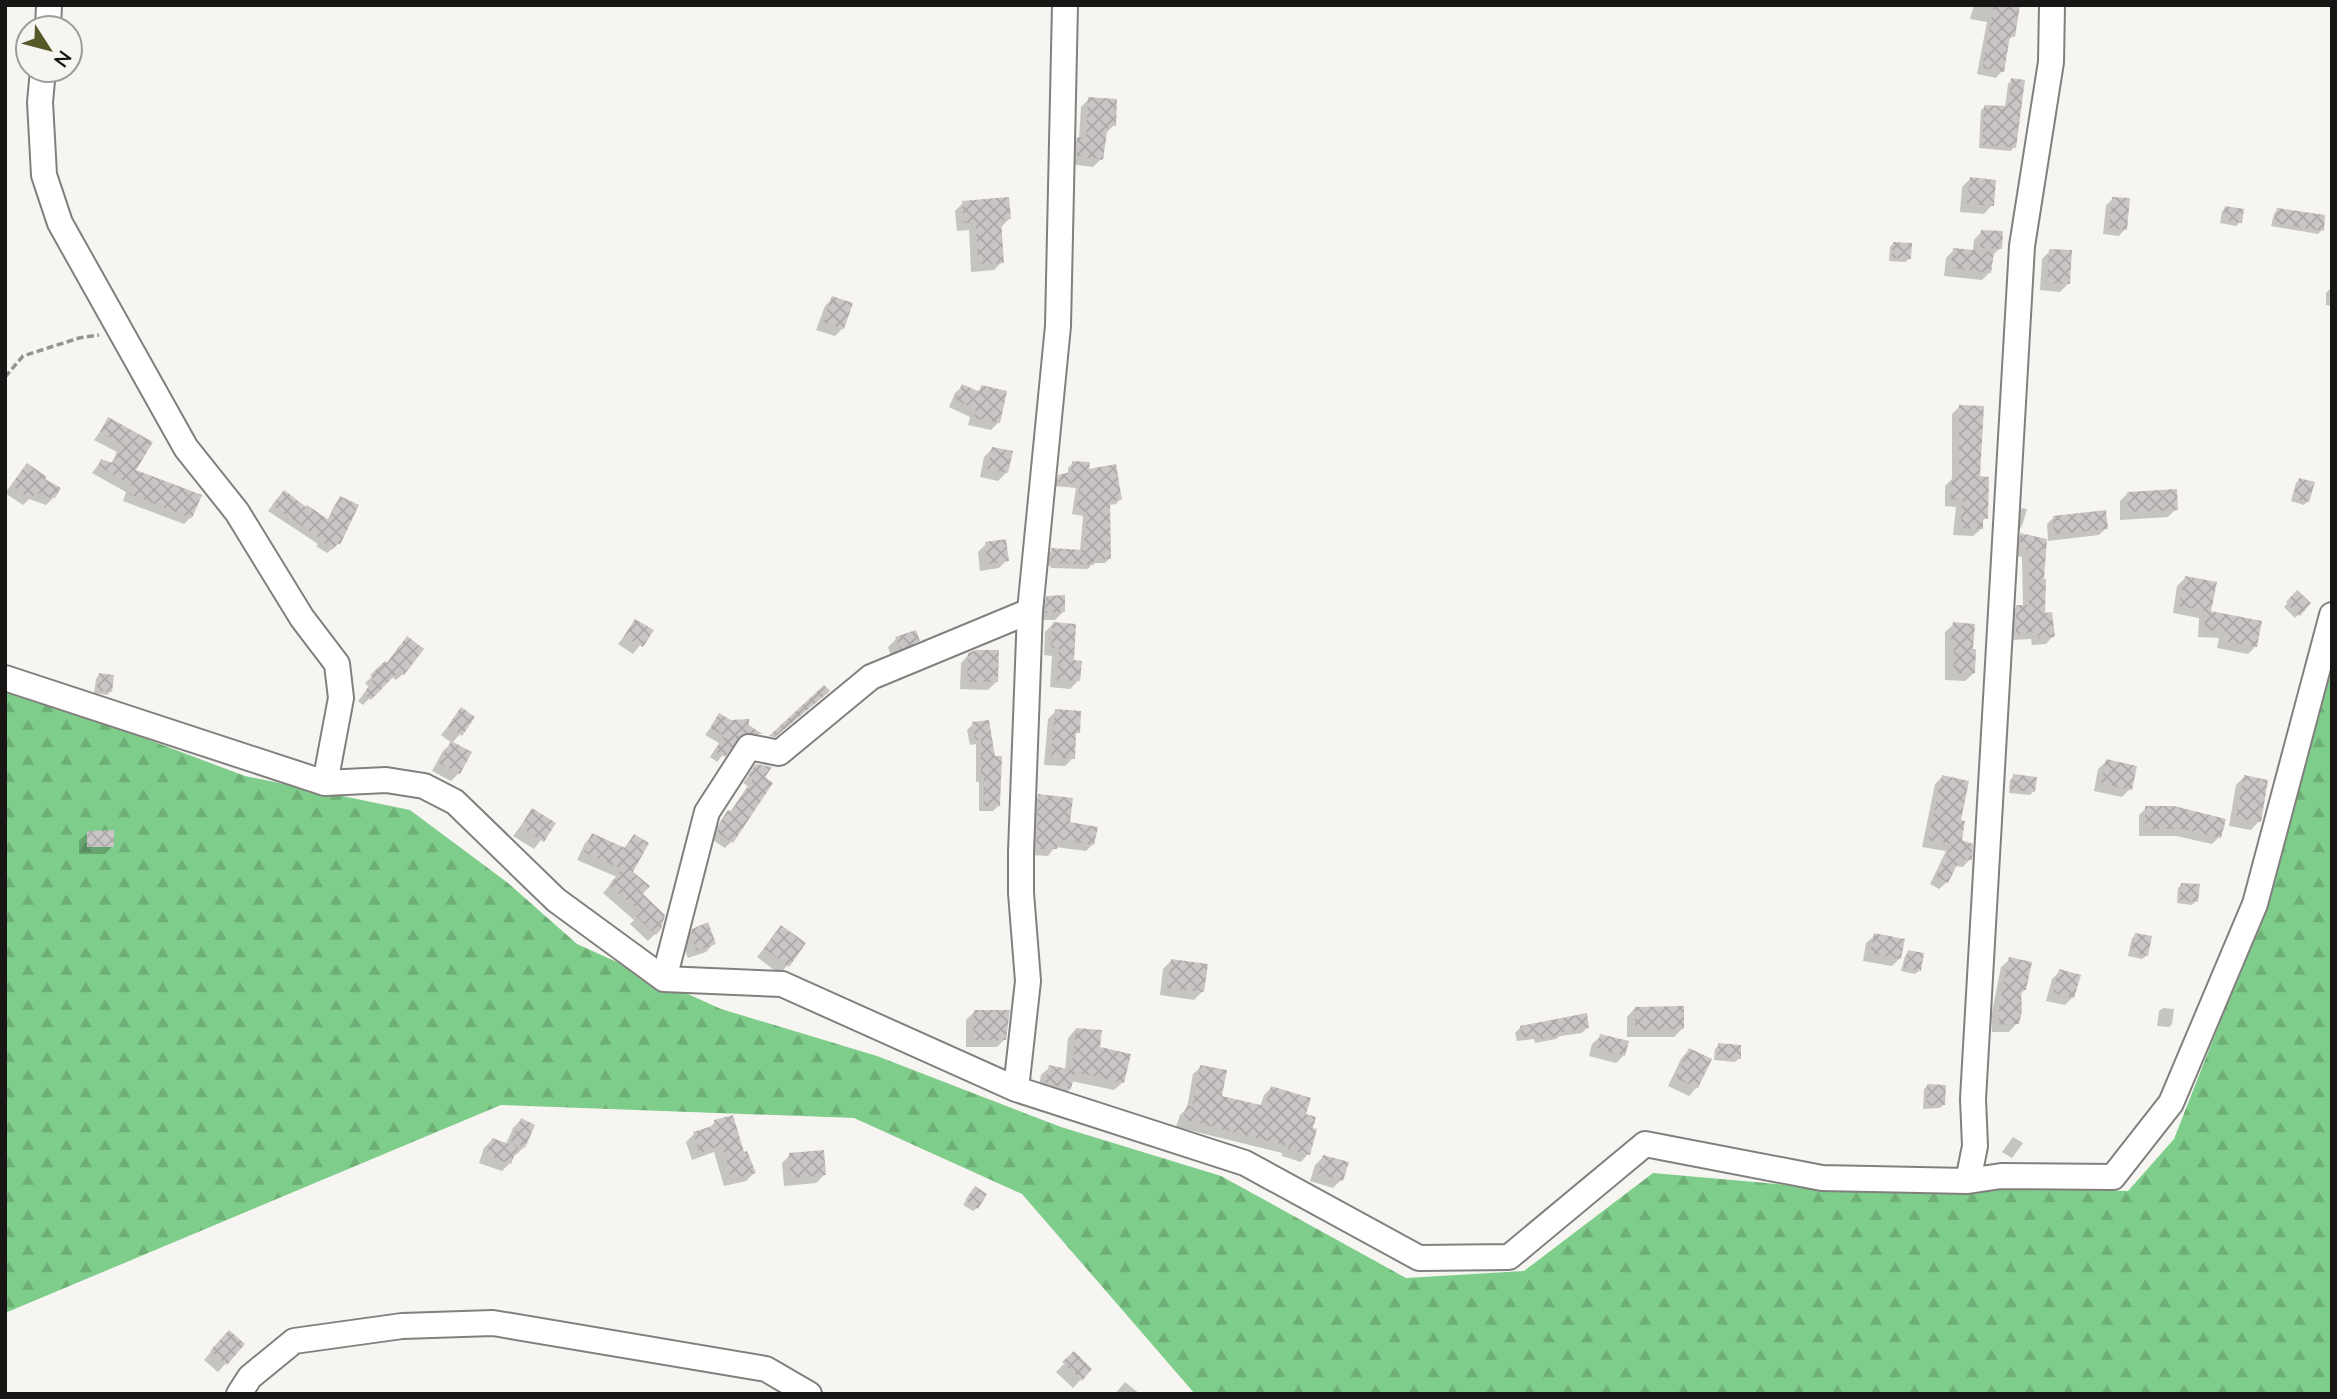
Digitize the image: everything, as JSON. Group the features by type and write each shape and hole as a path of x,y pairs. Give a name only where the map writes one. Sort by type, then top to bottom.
{"street":[{"path":"1016,1089 1028,981 1021,893 1021,852 1030,611 1058,326 1065,5"},
{"path":"1968,1181 1975,1146 1973,1099 2022,246 2051,62 2052,5"},
{"path":"42,84 40,102 44,175 60,223 186,448 237,512 302,618 337,664 341,698 325,783"},
{"path":"664,979 707,812 749,747 779,753 871,677 1030,611"},
{"path":"5,678 325,783 386,780 424,786 455,802 556,900 664,979 782,984 1016,1089 1245,1163 1419,1258 1509,1257 1645,1144 1822,1178 1968,1181 2001,1176 2113,1177 2171,1103 2255,904 2332,615"},
{"path":"239,1394 250,1377 294,1341 402,1326 493,1323 766,1369 809,1394"}],"path":[{"path":"5,377 23,356 79,338 122,332"}],"green space":[{"path":"2332,662 2332,1394 1195,1394 1022,1194 854,1118 501,1105 5,1313 5,692 51,703 245,776 410,810 508,883 577,944 721,1009 877,1056 1061,1127 1221,1176 1406,1278 1524,1271 1653,1173 1869,1192 1976,1188 2128,1191 2174,1139 2267,902"}],"building":[{"path":"1994,5 2020,5 2015,37 2010,36 2004,72 1982,68"},
{"path":"2011,78 2025,80 2016,148 1982,145 1984,105 2008,106"},
{"path":"1088,97 1117,99 1116,126 1108,125 1103,160 1077,156 1077,137 1086,138"},
{"path":"1970,177 1996,180 1994,206 1967,204"},
{"path":"1009,197 1011,219 1001,220 1004,263 978,264 976,222 964,223 962,201"},
{"path":"2112,197 2130,198 2127,230 2109,228"},
{"path":"2225,206 2244,209 2242,223 2223,220"},
{"path":"2277,208 2325,215 2324,231 2274,223"},
{"path":"1981,230 2003,231 2002,249 1980,248"},
{"path":"1893,242 1912,243 1911,259 1892,258"},
{"path":"1953,248 1994,252 1991,273 1951,268"},
{"path":"2049,249 2072,250 2070,284 2047,283"},
{"path":"832,296 853,303 844,329 823,322"},
{"path":"962,384 980,392 981,385 1007,391 1000,423 974,418 976,410 955,399"},
{"path":"1959,405 1984,406 1980,476 1989,477 1988,519 1983,518 1983,529 1960,528 1963,500 1951,499 1952,476 1959,477"},
{"path":"108,417 153,442 136,470 202,495 192,518 129,494 132,485 98,466 101,459 113,463 123,445 100,432"},
{"path":"992,447 1013,451 1008,473 987,469"},
{"path":"1072,461 1090,462 1089,469 1116,464 1122,500 1110,501 1111,559 1094,559 1094,565 1050,561 1051,548 1084,550 1087,512 1076,510 1080,484 1058,482 1058,475 1071,472"},
{"path":"27,463 47,477 45,479 61,488 55,498 36,492 31,499 11,485"},
{"path":"2299,478 2315,482 2309,502 2293,498"},
{"path":"2177,489 2178,510 2128,512 2127,492"},
{"path":"284,490 329,520 340,496 359,505 340,545 338,543 333,549 272,505"},
{"path":"2106,510 2108,529 2054,534 2053,516"},
{"path":"2020,533 2047,539 2045,613 2052,612 2055,637 2038,639 2038,632 2016,634 2016,605 2029,605 2029,550 2020,548"},
{"path":"1006,539 1009,561 988,564 985,542"},
{"path":"2185,576 2217,582 2211,611 2262,621 2257,647 2224,641 2226,631 2204,630 2206,611 2179,606"},
{"path":"2297,590 2311,603 2300,616 2286,602"},
{"path":"1065,595 1065,612 1045,613 1046,596"},
{"path":"635,619 654,630 643,647 624,636"},
{"path":"1053,622 1076,624 1074,660 1082,661 1080,681 1057,680 1059,648 1051,648"},
{"path":"1953,622 1975,624 1975,673 1953,673"},
{"path":"916,630 920,641 900,649 895,637"},
{"path":"407,636 424,649 404,675 399,671 371,700 364,693 374,679 370,675 385,661 387,663"},
{"path":"976,650 999,650 998,682 967,682 968,653"},
{"path":"99,673 114,675 112,692 97,690"},
{"path":"824,685 830,691 775,737 769,736"},
{"path":"461,707 475,717 462,736 448,726"},
{"path":"1055,709 1081,711 1080,733 1076,733 1075,759 1051,757"},
{"path":"719,713 731,720 749,719 749,725 762,734 743,734 725,757 715,751 724,736 710,728"},
{"path":"989,720 995,756 1002,756 1000,806 984,806 981,739 975,740 972,722"},
{"path":"451,741 472,752 460,774 439,763"},
{"path":"2106,759 2137,766 2132,790 2101,784"},
{"path":"756,764 772,767 765,777 773,783 733,843 717,832 728,810 731,812 753,779 748,775"},
{"path":"2013,774 2037,777 2035,792 2011,790"},
{"path":"1942,775 1969,781 1961,820 1965,821 1962,840 1973,844 1972,860 1960,859 1948,883 1936,876 1952,844 1928,840"},
{"path":"2244,775 2268,780 2261,822 2236,818"},
{"path":"1038,794 1073,798 1070,822 1098,827 1094,845 1057,839 1057,849 1036,849"},
{"path":"2145,806 2174,806 2226,819 2221,838 2184,829 2145,829"},
{"path":"532,808 556,823 544,842 520,827"},
{"path":"114,830 114,847 87,847 87,831"},
{"path":"592,833 625,848 634,834 649,843 633,872 650,886 643,894 665,915 656,935 636,916 640,911 609,885 622,869 584,852"},
{"path":"2181,883 2200,884 2198,902 2179,900"},
{"path":"708,922 716,944 697,951 691,936 692,929"},
{"path":"781,925 806,943 789,967 764,948"},
{"path":"1874,933 1905,939 1901,959 1870,953"},
{"path":"2135,933 2152,936 2148,956 2131,953"},
{"path":"1908,950 1924,953 1921,971 1904,968"},
{"path":"2009,957 2032,962 2026,990 2021,990 2022,1011 2019,1024 1999,1025 1999,1007"},
{"path":"1171,959 1208,964 1204,992 1167,988"},
{"path":"2059,969 2081,975 2074,998 2053,993"},
{"path":"1684,1006 1684,1029 1635,1030 1635,1007"},
{"path":"974,1010 1010,1010 1006,1040 973,1040"},
{"path":"1587,1013 1589,1028 1540,1039 1540,1035 1522,1037 1520,1026"},
{"path":"1076,1028 1102,1030 1100,1047 1131,1054 1124,1083 1075,1072 1071,1089 1045,1083 1049,1065 1072,1070"},
{"path":"1600,1034 1629,1041 1625,1056 1596,1048"},
{"path":"1718,1043 1741,1045 1741,1059 1717,1057"},
{"path":"1689,1048 1712,1059 1698,1088 1675,1078"},
{"path":"1200,1065 1227,1070 1222,1096 1265,1106 1271,1086 1311,1098 1306,1114 1316,1117 1313,1128 1317,1129 1310,1155 1288,1149 1289,1146 1183,1119 1187,1105 1192,1107"},
{"path":"1927,1084 1946,1085 1945,1105 1926,1106"},
{"path":"733,1115 744,1152 747,1151 756,1173 732,1179 722,1145 700,1153 693,1132 715,1125 714,1120"},
{"path":"521,1118 535,1125 525,1148 511,1141"},
{"path":"492,1138 518,1147 511,1164 486,1155"},
{"path":"824,1150 826,1175 791,1178 789,1153"},
{"path":"1323,1155 1349,1162 1343,1181 1317,1173"},
{"path":"975,1186 987,1194 978,1209 965,1200"},
{"path":"229,1330 245,1344 227,1365 210,1351"},
{"path":"1074,1351 1092,1369 1082,1381 1062,1362"}]}
